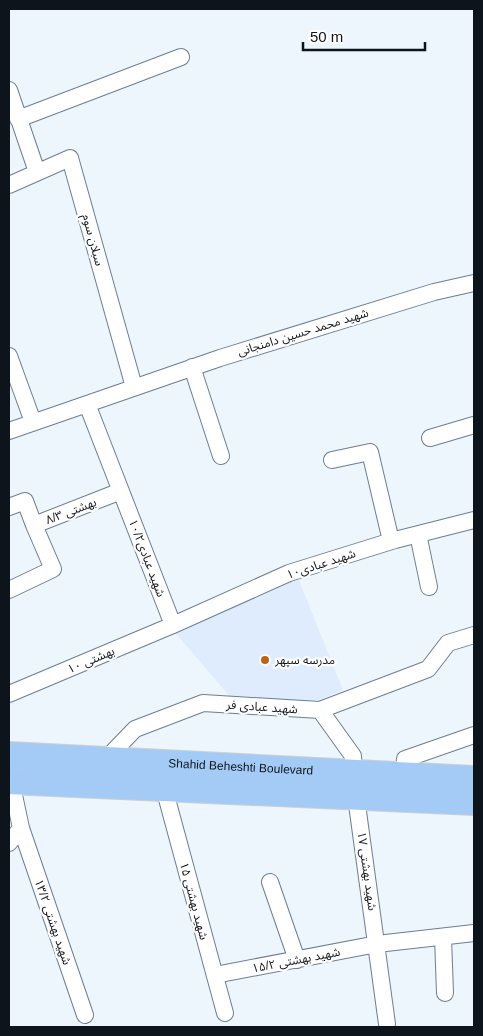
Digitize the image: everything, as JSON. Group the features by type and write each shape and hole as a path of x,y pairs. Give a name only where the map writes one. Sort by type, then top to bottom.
{"main road":[{"name":"Shahid Beheshti Boulevard","path":"9,754 106,759 355,785 403,775 474,802"},
{"name":"Shahid Beheshti Boulevard","path":"10,781 164,788 355,785 434,788 474,779"}],"street":[{"path":"18,119 182,56"},
{"path":"9,90 37,172"},
{"name":"سبلان سوم","path":"9,185 70,158 134,388"},
{"name":"شهید محمد حسین دامنجانی","path":"9,431 220,358 434,292 474,283"},
{"path":"9,356 33,422"},
{"path":"192,367 221,456"},
{"name":"شهید عبادی۱۰/۲","path":"87,404 174,625"},
{"path":"430,438 474,425"},
{"path":"332,460 370,452 391,541"},
{"name":"بهشتی ۸/۳","path":"9,508 25,501 34,525 121,491"},
{"name":"شهید عبادی۱۰","path":"174,625 289,573 391,541 474,520"},
{"path":"9,590 53,569 34,525"},
{"path":"418,534 429,587"},
{"name":"بهشتی ۱۰","path":"9,694 174,625"},
{"name":"شهید عبادی فر","path":"106,759 135,729 203,703 320,710 428,669 448,643 474,635"},
{"name":"شهید بهشتی ۱۷","path":"320,710 353,756 355,785 387,1024"},
{"path":"403,775 405,759 474,735"},
{"name":"شهید بهشتی ۱۳/۲","path":"10,781 22,828 85,1015"},
{"name":"شهید بهشتی ۱۵","path":"164,788 225,1014"},
{"path":"9,843 22,828"},
{"path":"270,882 297,960"},
{"name":"شهید بهشتی ۱۵/۲","path":"214,975 377,944 474,934"},
{"path":"443,937 445,993"}],"shaded area":[{"name":"مدرسه سپهر","path":"298,578 343,690 319,700 233,700 173,630"}],"place":[{"name":"مدرسه سپهر","path":"265,660"}]}
